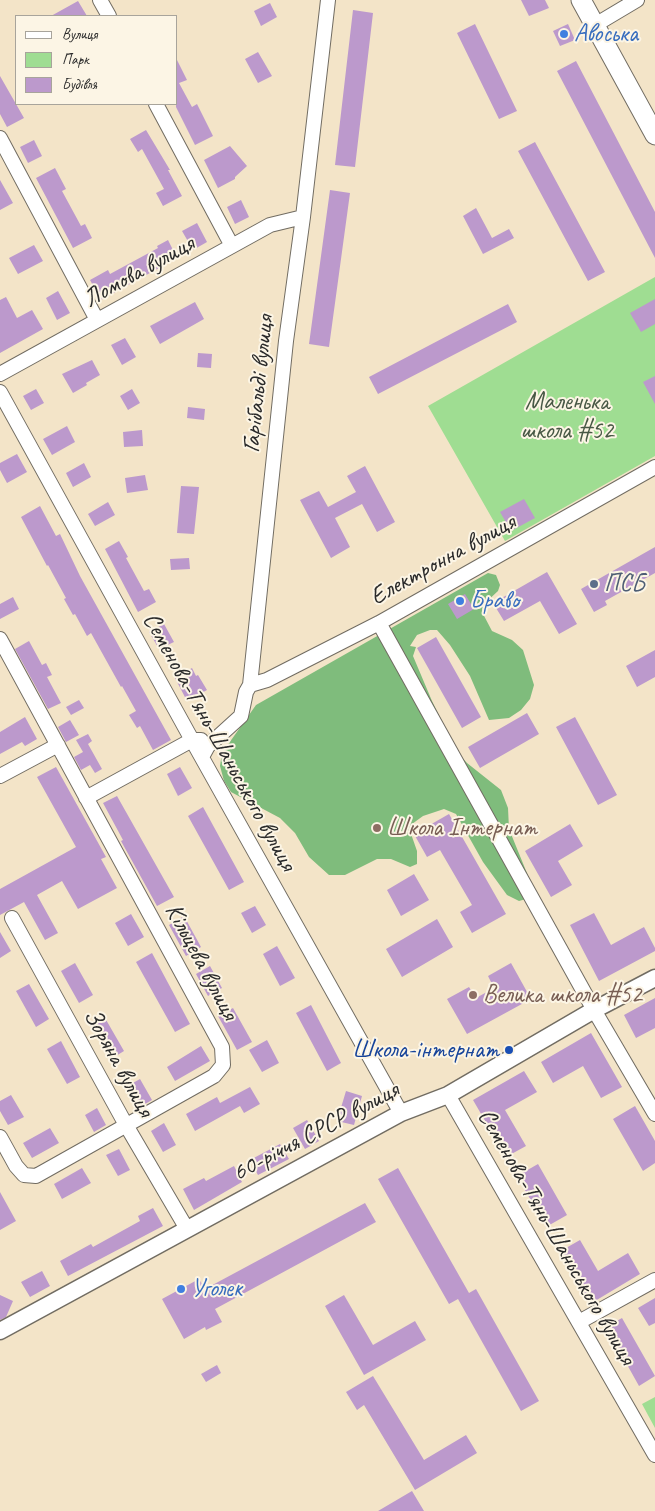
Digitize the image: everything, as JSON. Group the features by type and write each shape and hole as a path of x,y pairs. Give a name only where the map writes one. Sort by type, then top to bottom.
{"main road":[{"path":"581,0 655,135"}],"street":[{"path":"100,0 108,15"},
{"name":"Гарібальді вулиця","path":"202,757 208,746 241,716 246,692 250,685 286,340 303,217 328,0"},
{"path":"594,25 637,0"},
{"path":"157,105 232,246"},
{"path":"0,138 97,320"},
{"name":"Ломова вулиця","path":"0,374 270,225 303,217"},
{"name":"Семенова-Тянь-Шаньського вулиця","path":"0,392 401,1113"},
{"name":"Електронна вулиця","path":"250,685 267,680 379,623 655,467"},
{"path":"379,623 594,1010 655,1114"},
{"name":"Кільцева вулиця","path":"0,639 222,1048 224,1065 214,1076 36,1176 24,1175 16,1166 0,1137"},
{"path":"86,798 192,740 215,740"},
{"path":"0,776 58,745"},
{"name":"Зоряна вулиця","path":"12,918 126,1125 187,1228"},
{"name":"60-річчя СРСР вулиця","path":"0,1331 401,1113 448,1095 594,1010 655,978"},
{"name":"Семенова-Тянь-Шаньського вулиця","path":"448,1095 655,1455"},
{"path":"579,1322 655,1280"}],"green space":[{"name":"Маленька школа #52","path":"655,277 655,456 505,541 428,406"},
{"path":"488,573 496,575 500,585 498,591 483,605 482,612 492,631 512,640 523,650 534,685 530,699 521,710 509,718 489,720 470,676 450,645 437,630 430,630 417,635 410,646 416,647 413,656 457,752 467,763 501,790 508,808 509,829 533,888 526,899 519,901 507,895 483,862 456,814 444,809 423,816 412,824 410,831 417,851 417,864 410,867 391,859 377,859 345,875 329,875 309,857 295,833 280,818 231,792 224,781 220,766 222,753 256,705"},
{"path":"655,1397 655,1428 642,1404"}],"building":[{"path":"521,0 545,0 549,8 529,16"},
{"path":"78,1 86,15 53,15"},
{"path":"270,3 277,17 261,26 254,11"},
{"path":"353,10 373,13 355,167 335,165"},
{"path":"475,24 517,111 499,119 457,33"},
{"path":"568,24 575,40 560,46 553,31"},
{"path":"258,52 272,76 258,83 245,59"},
{"path":"576,61 655,212 655,258 557,71"},
{"path":"178,62 187,80 179,83 192,107 197,104 213,136 195,145 176,107 178,105"},
{"path":"0,76 24,118 7,127 0,114"},
{"path":"146,130 170,170 168,170 182,196 163,206 156,193 164,189 142,149 138,152 130,139"},
{"path":"34,140 42,156 28,163 20,147"},
{"path":"535,142 605,272 588,281 518,151"},
{"path":"230,146 247,166 235,179 218,188 204,160"},
{"path":"55,168 66,189 62,191 81,226 85,224 92,238 73,248 36,178"},
{"path":"0,180 13,203 0,210"},
{"path":"330,190 350,193 329,347 309,344"},
{"path":"241,200 249,217 235,224 227,207"},
{"path":"476,208 492,238 509,229 514,238 483,254 463,216"},
{"path":"197,223 207,242 193,250 182,231"},
{"path":"168,240 177,258 101,300 90,280 108,270 110,274 158,248 157,246"},
{"path":"34,245 43,261 18,274 9,258"},
{"path":"58,291 70,313 57,320 46,298"},
{"path":"6,297 17,318 32,310 43,329 0,353 0,300"},
{"path":"655,299 655,324 641,332 630,313"},
{"path":"195,302 204,319 160,344 150,326"},
{"path":"508,304 517,322 378,394 369,377"},
{"path":"125,338 136,357 122,365 111,345"},
{"path":"198,353 212,354 211,368 197,367"},
{"path":"92,360 100,375 73,393 62,374"},
{"path":"655,376 655,404 643,382"},
{"path":"36,389 44,403 31,410 23,396"},
{"path":"132,389 140,403 128,410 120,396"},
{"path":"188,407 205,409 204,420 187,418"},
{"path":"67,426 75,442 52,455 43,439"},
{"path":"142,430 143,446 124,447 123,432"},
{"path":"17,454 27,472 7,483 0,470 0,463"},
{"path":"84,463 91,477 73,487 66,473"},
{"path":"365,466 395,522 377,532 362,504 335,518 350,547 331,558 300,500 319,491 328,507 356,492 347,476"},
{"path":"145,475 148,490 127,493 125,478"},
{"path":"181,486 199,487 194,534 177,533"},
{"path":"524,499 535,518 511,531 500,512"},
{"path":"108,502 115,515 95,526 88,514"},
{"path":"40,506 56,536 60,534 80,576 171,740 153,750 140,726 137,728 129,715 136,711 122,686 91,633 87,636 75,614 73,615 64,599 66,598 21,517"},
{"path":"119,541 144,591 149,589 156,602 138,612 105,549"},
{"path":"655,547 655,573 605,601 607,605 594,612 581,589"},
{"path":"189,558 190,569 171,570 170,559"},
{"path":"547,572 577,624 559,634 540,601 504,621 493,603"},
{"path":"465,594 474,609 457,619 448,604"},
{"path":"13,597 19,609 0,619 0,604"},
{"path":"164,624 174,642 159,649 149,632"},
{"path":"436,637 481,717 462,728 417,648"},
{"path":"29,641 42,665 46,663 52,675 47,677 61,703 48,709 15,649"},
{"path":"655,650 655,677 637,687 626,666"},
{"path":"192,668 207,690 187,701 175,678"},
{"path":"79,700 84,708 71,715 66,707"},
{"path":"527,713 539,734 480,768 468,747"},
{"path":"25,717 37,739 25,746 22,742 0,754 0,732"},
{"path":"575,717 617,795 598,805 556,727"},
{"path":"70,720 79,735 66,742 58,727"},
{"path":"88,734 92,741 88,744 102,769 95,773 90,765 81,770 74,757 83,752 76,740"},
{"path":"56,767 106,857 101,859 117,888 78,909 62,881 37,895 58,933 45,940 24,902 0,915 0,889 76,847 37,777"},
{"path":"180,767 192,788 178,796 167,774"},
{"path":"117,796 174,897 157,906 121,841 123,840 103,803"},
{"path":"203,807 244,882 229,890 188,816"},
{"path":"449,814 506,914 472,933 460,912 472,905 440,850 427,857 414,834"},
{"path":"570,824 583,846 558,861 572,885 551,897 525,851"},
{"path":"414,874 429,900 401,916 387,890"},
{"path":"255,906 266,925 252,933 241,913"},
{"path":"594,913 611,945 644,927 655,951 599,981 570,925"},
{"path":"131,914 144,937 128,946 115,923"},
{"path":"184,916 201,947 186,956 169,925"},
{"path":"437,919 453,947 402,977 386,949"},
{"path":"0,932 11,951 0,958"},
{"path":"277,946 295,978 280,986 263,954"},
{"path":"152,953 190,1024 175,1032 136,962"},
{"path":"75,963 93,995 79,1003 61,971"},
{"path":"511,963 531,999 467,1034 447,999 469,987 476,998 494,988 488,976"},
{"path":"210,966 222,988 208,996 196,974"},
{"path":"29,984 49,1019 36,1027 16,991"},
{"path":"655,998 655,1028 636,1038 624,1015"},
{"path":"311,1005 341,1063 327,1071 296,1013"},
{"path":"233,1008 252,1042 237,1050 218,1016"},
{"path":"105,1018 124,1051 111,1059 91,1026"},
{"path":"591,1033 622,1087 601,1098 583,1066 553,1083 541,1062"},
{"path":"267,1040 279,1063 262,1072 249,1050"},
{"path":"61,1041 80,1077 67,1084 47,1049"},
{"path":"201,1046 210,1061 175,1081 167,1067"},
{"path":"524,1071 537,1092 505,1110 526,1146 506,1157 473,1100"},
{"path":"140,1079 152,1100 138,1108 126,1087"},
{"path":"250,1087 260,1104 244,1113 240,1106 195,1131 186,1114 217,1097 220,1103"},
{"path":"346,1091 362,1096 354,1125 337,1121"},
{"path":"11,1095 24,1117 8,1125 0,1111 0,1101"},
{"path":"635,1106 655,1141 655,1163 643,1171 613,1119"},
{"path":"97,1108 106,1125 94,1132 85,1115"},
{"path":"307,1120 319,1141 305,1149 293,1128"},
{"path":"164,1123 176,1145 163,1152 151,1131"},
{"path":"50,1128 59,1143 32,1158 23,1143"},
{"path":"280,1144 289,1159 258,1175 250,1160"},
{"path":"119,1149 130,1170 118,1176 106,1155"},
{"path":"538,1164 567,1215 546,1227 517,1176"},
{"path":"234,1166 242,1182 194,1210 183,1189 204,1178 206,1181"},
{"path":"82,1168 91,1183 62,1199 54,1184"},
{"path":"398,1168 469,1293 476,1289 539,1401 521,1411 458,1299 449,1304 378,1179"},
{"path":"0,1192 16,1221 0,1230"},
{"path":"365,1203 376,1222 215,1309 222,1322 206,1330 205,1327 184,1339 162,1299 199,1279 205,1289"},
{"path":"153,1208 163,1226 68,1276 60,1261 91,1244 93,1247 140,1221 138,1216"},
{"path":"580,1240 598,1271 628,1253 640,1274 590,1304 559,1252"},
{"path":"42,1271 50,1286 30,1297 21,1282"},
{"path":"0,1295 13,1301 6,1317 0,1320"},
{"path":"344,1295 373,1345 415,1321 426,1340 364,1375 325,1306"},
{"path":"655,1298 655,1323 649,1326 638,1308"},
{"path":"622,1318 655,1376 639,1386 606,1327"},
{"path":"217,1365 221,1373 206,1382 201,1374"},
{"path":"373,1376 424,1460 466,1435 477,1453 415,1490 364,1405 357,1410 346,1392"},
{"path":"412,1491 424,1511 378,1511"}],"place":[{"name":"Авоська","path":"564,34"},
{"name":"ПСБ","path":"594,584"},
{"name":"Браво","path":"460,601"},
{"name":"Школа Інтернат","path":"377,828"},
{"name":"Велика школа #52","path":"473,995"},
{"name":"Школа-інтернат","path":"509,1050"},
{"name":"Уголек","path":"181,1289"}]}
